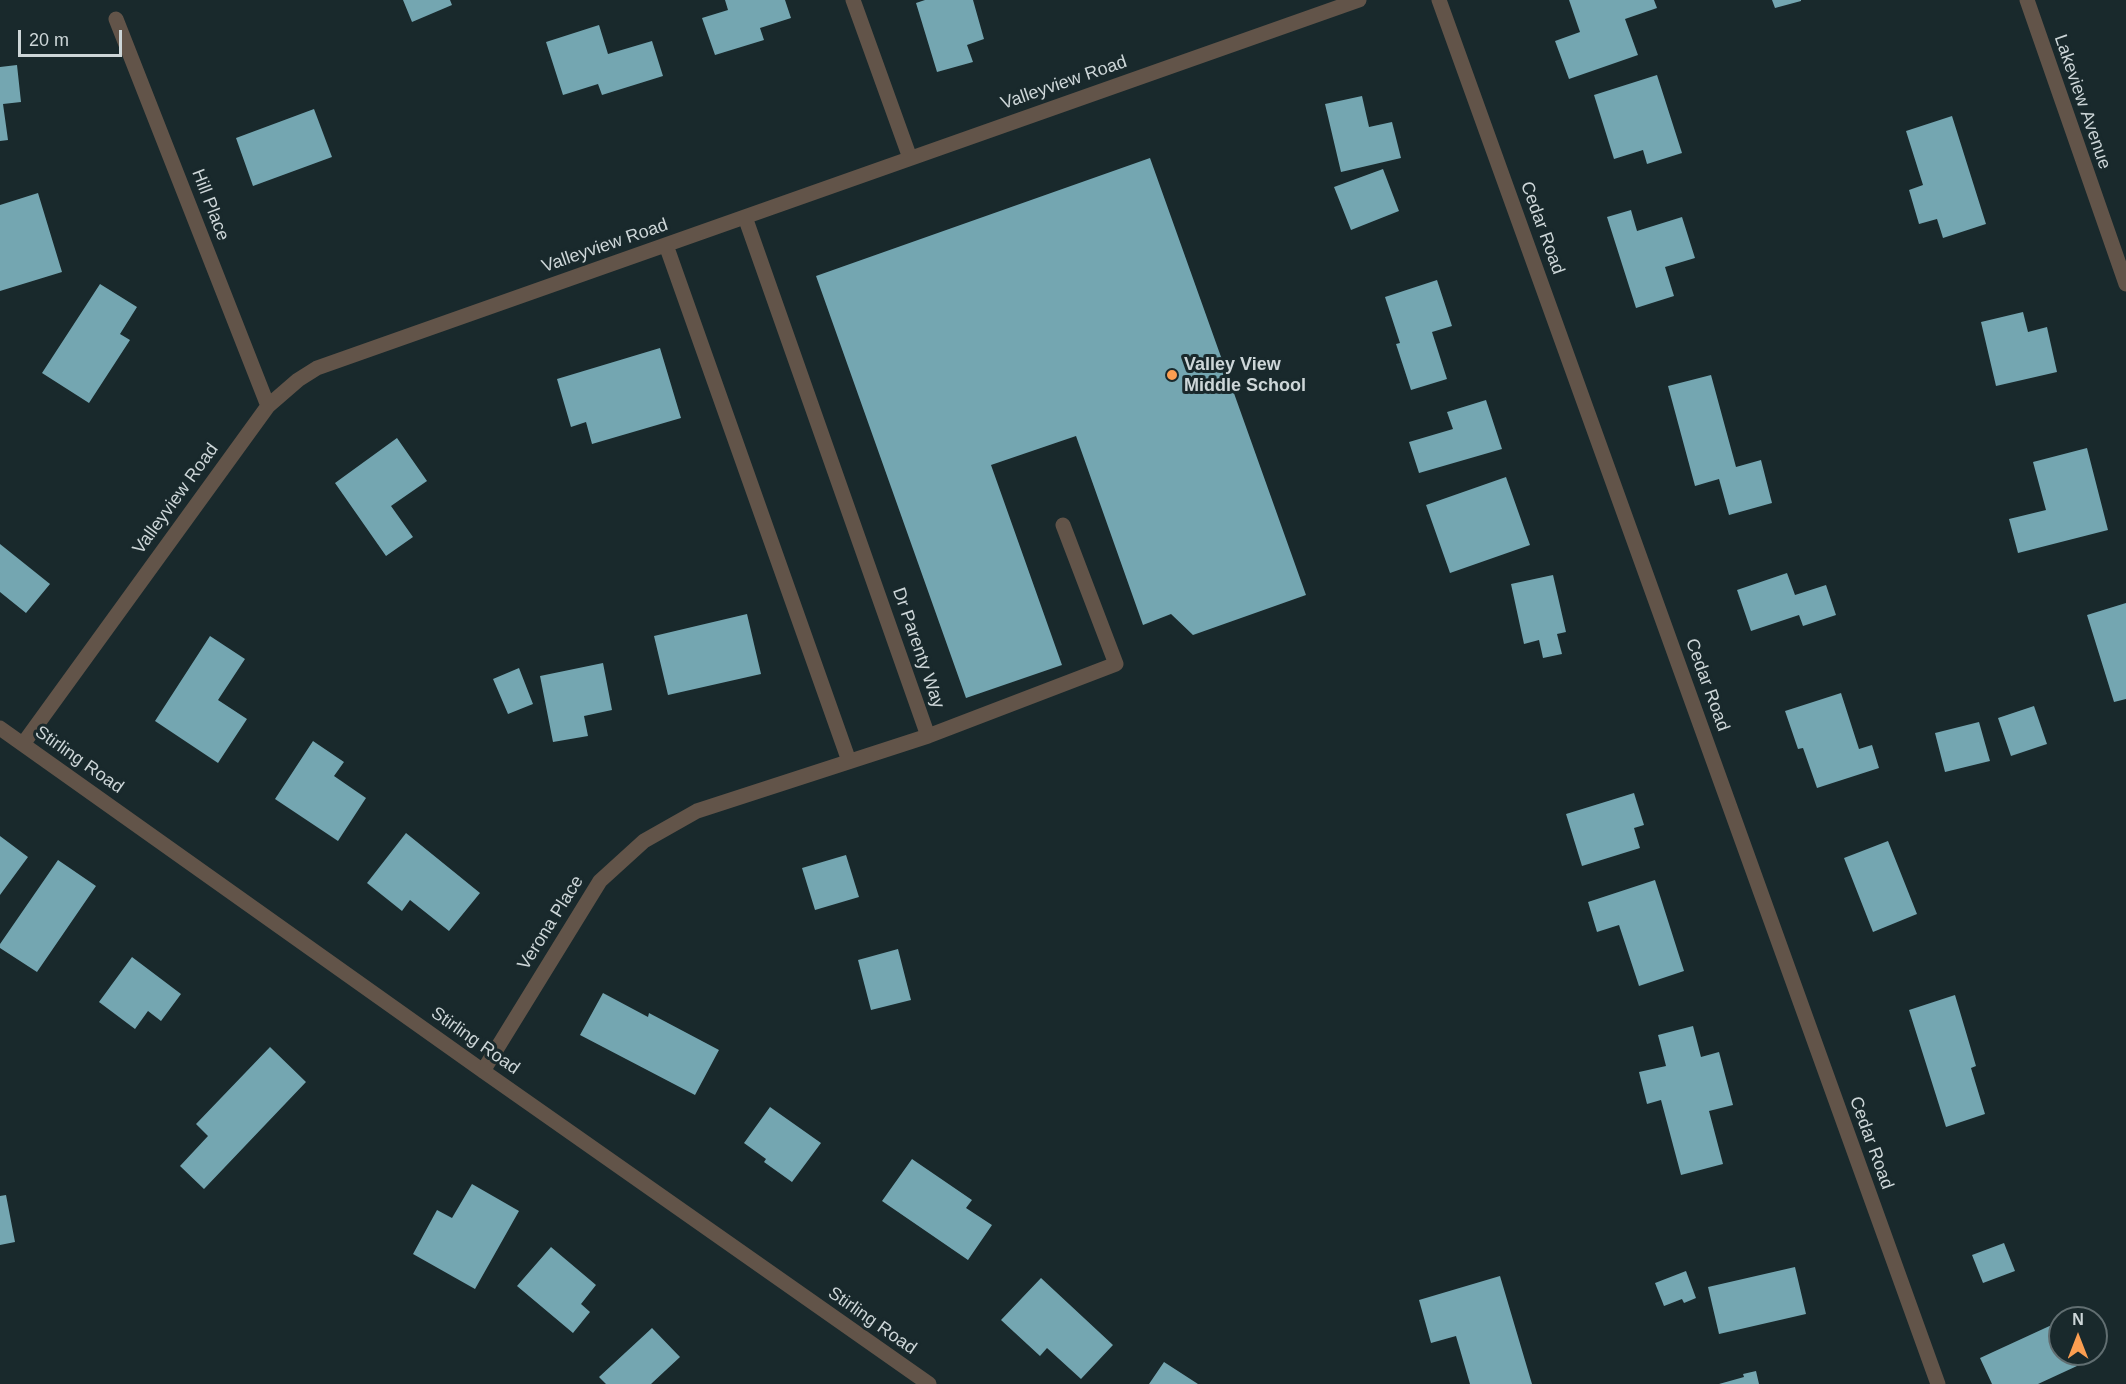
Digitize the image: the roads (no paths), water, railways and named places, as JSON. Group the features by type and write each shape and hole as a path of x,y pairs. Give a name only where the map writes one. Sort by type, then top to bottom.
{"street":[{"path":"853,0 910,158"},
{"name":"Valleyview Road","path":"23,744 268,406 316,368 1359,0"},
{"name":"Cedar Road","path":"1439,0 1938,1384"},
{"name":"Lakeview Avenue","path":"2027,0 2126,284"},
{"name":"Hill Place","path":"116,19 268,406"},
{"name":"Dr Parenty Way","path":"745,217 928,736 849,761"},
{"path":"666,245 849,761"},
{"path":"928,736 1116,664 1063,525"},
{"name":"Stirling Road","path":"0,728 929,1384"},
{"name":"Verona Place","path":"483,1071 600,881 644,841 697,811 849,761"}],"place":[{"name":"Valley View Middle School","path":"1172,375"}]}
